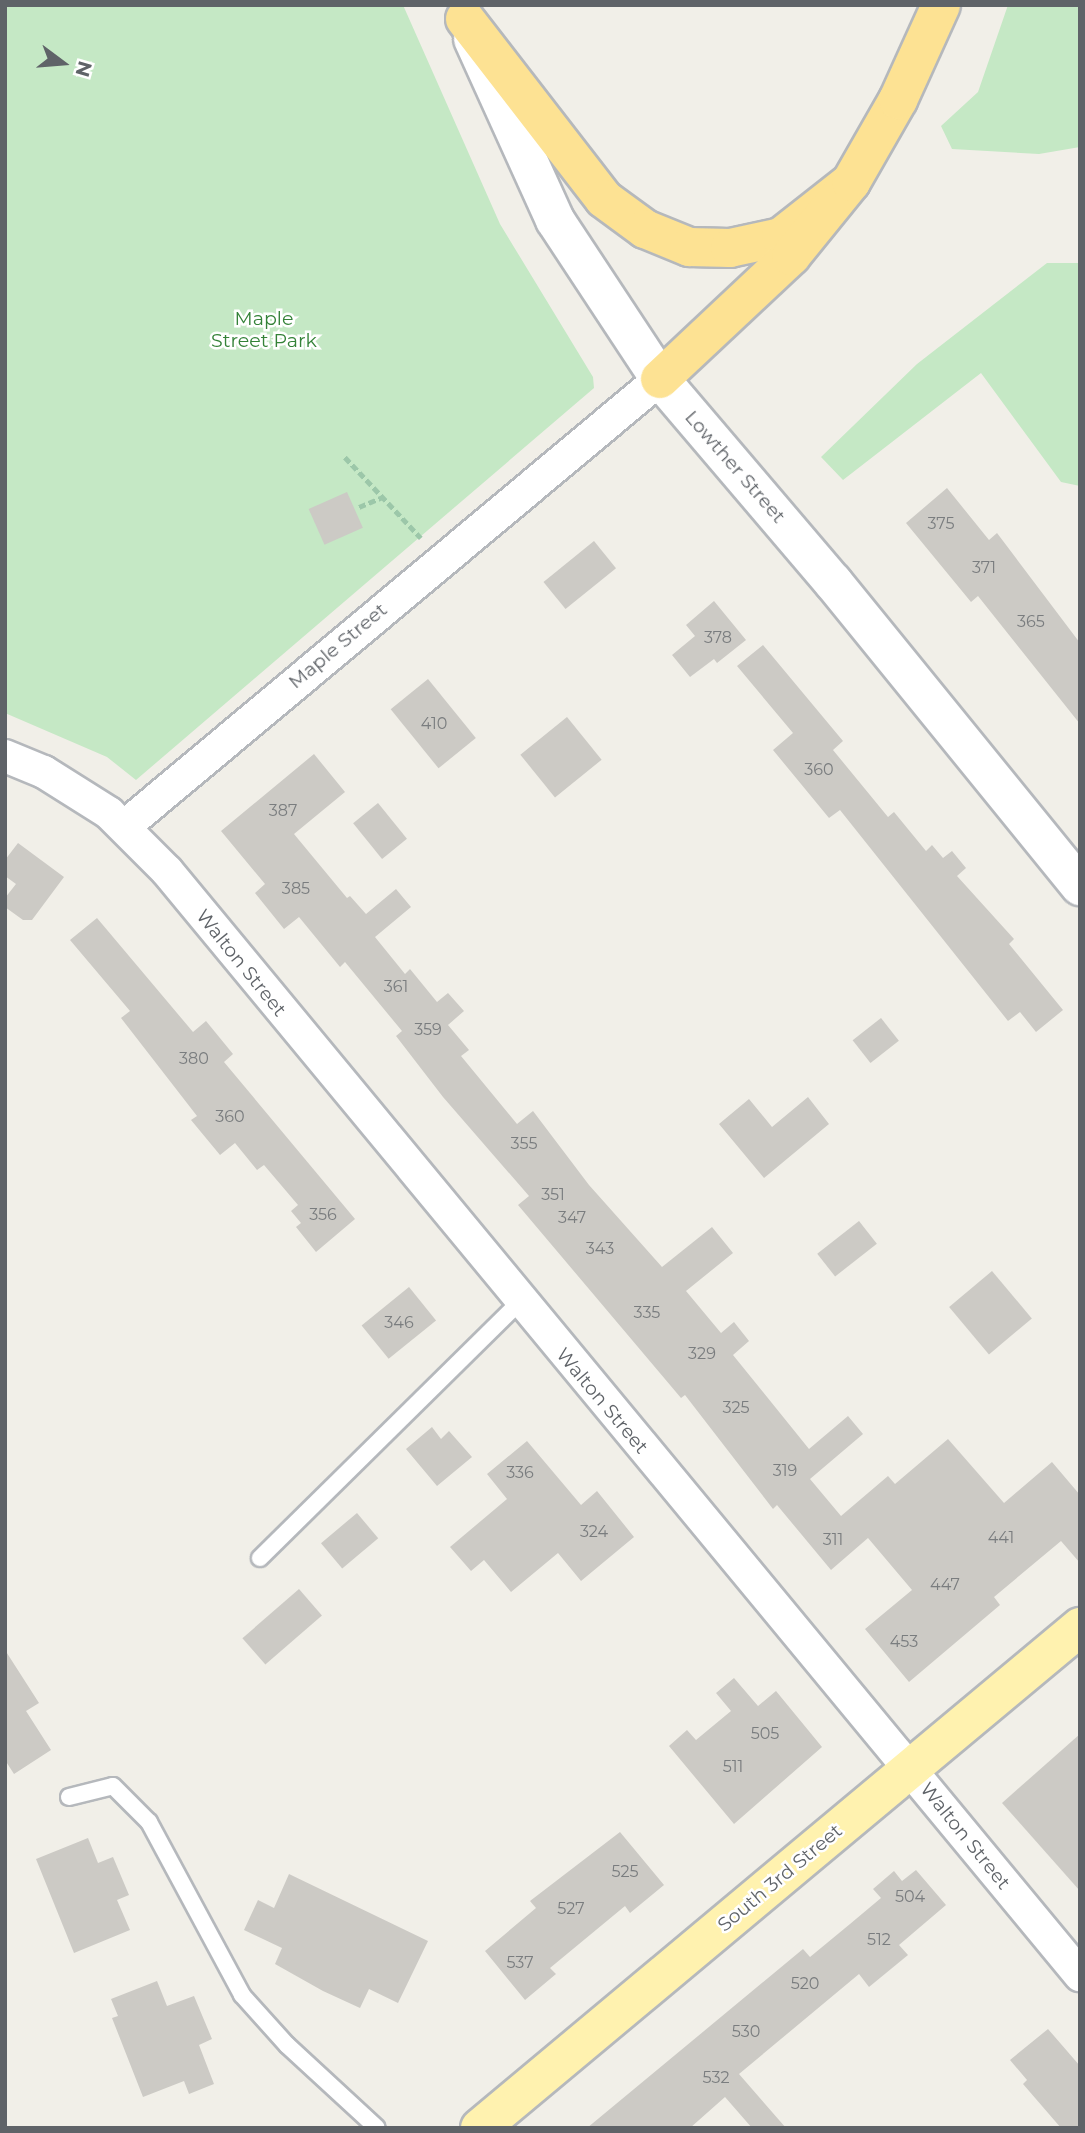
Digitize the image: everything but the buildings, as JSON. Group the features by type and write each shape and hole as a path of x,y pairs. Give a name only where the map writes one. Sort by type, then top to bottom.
{"highway":[{"path":"660,379 791,256 851,182 898,100 941,5"},
{"path":"461,12 604,199 645,229 689,247 730,248 781,237 851,182"}],"main road":[{"name":"Lowther Street","path":"461,12 555,220 660,379 833,582 1080,886"},
{"name":"South 3rd Street","path":"480,2128 1077,1634"}],"street":[{"name":"Maple Street","path":"125,826 660,379"},
{"path":"5,756 44,772 125,826"},
{"name":"Walton Street","path":"125,826 167,871 520,1302 1080,1975"}],"lane":[{"path":"260,1559 520,1302"},
{"path":"69,1797 113,1786 149,1822 242,1995 287,2045 377,2128"}],"path":[{"path":"345,457 422,540"},
{"path":"359,507 382,497"}],"green space":[{"name":"Maple Street Park","path":"5,5 403,5 500,224 593,377 594,388 136,780 107,757 5,713"},
{"path":"1008,5 1080,5 1080,147 1039,154 952,149 941,126 978,92"},
{"path":"1047,263 1080,263 1080,486 1061,482 981,373 843,480 821,457 917,364"}]}
